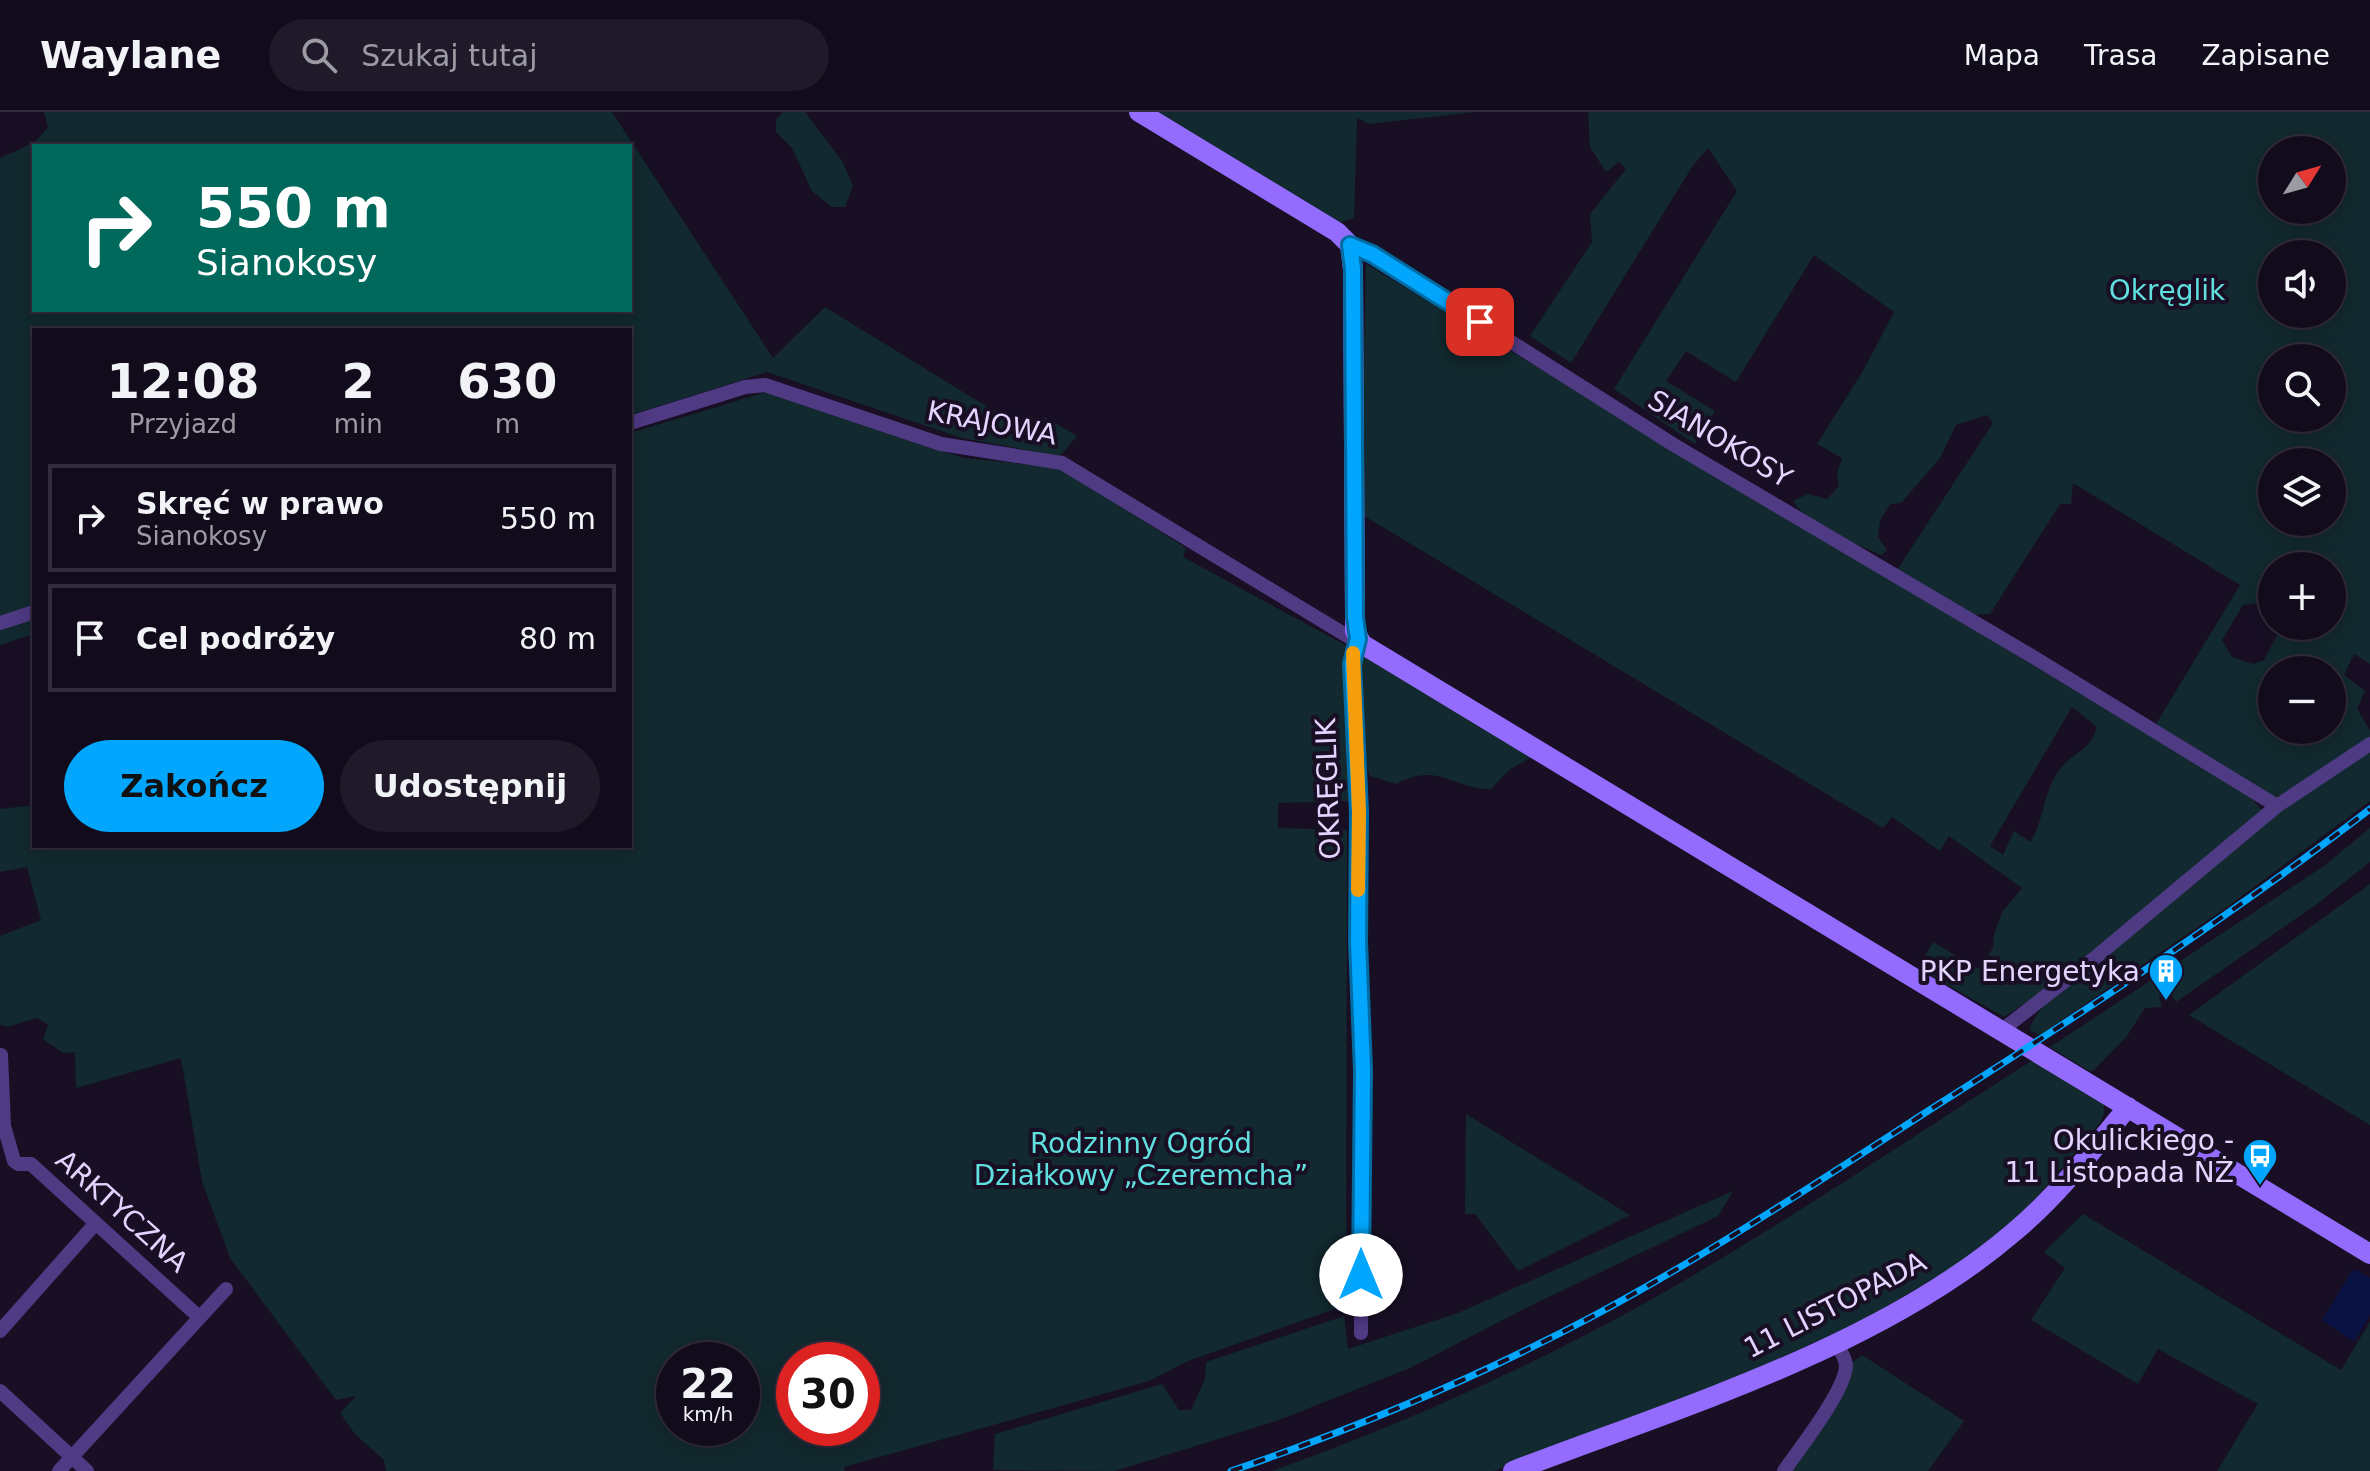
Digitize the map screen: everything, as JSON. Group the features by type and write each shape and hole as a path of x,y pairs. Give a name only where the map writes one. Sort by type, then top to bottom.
{"street":[{"name":"SIANOKOSY","path":"1139,112 1734,481 2035,658 2277,806"},
{"name":"OKRĘGLIK","path":"1350,245 1353,269 1355,617 1358,639 1352,664 1359,812 1358,941 1363,1071 1361,1333"},
{"name":"KRAJOWA","path":"632,422 745,387 765,385 941,444 1062,463 1349,637 1358,639"},
{"path":"0,623 32,613"},
{"path":"1358,639 1690,844 2370,1254"},
{"path":"2002,1030 2097,956 2277,806 2370,744"},
{"name":"ARKTYCZNA","path":"1,1055 4,1126 14,1161 31,1164 199,1317"},
{"name":"11 LISTOPADA","path":"1513,1471 1770,1372 1836,1343 1930,1291 2002,1243 2069,1180 2128,1107"},
{"path":"0,1331 95,1224"},
{"path":"59,1471 226,1289"},
{"path":"1784,1471 1818,1422 1842,1379 1845,1361 1836,1343"},
{"path":"0,1391 87,1471"}],"green space":[{"path":"44,112 612,112 773,358 825,307 1033,435 1045,417 1077,436 1060,456 962,438 767,372 632,414 632,328 32,328 32,611 0,620 0,158 35,142 48,127"},
{"path":"783,112 805,112 842,161 853,186 845,207 832,207 812,191 792,148 776,132 776,120"},
{"path":"1155,112 1475,112 1369,124 1357,118 1354,218 1337,223"},
{"name":"Okręglik","path":"1588,112 2370,112 2370,664 2354,654 2346,671 2346,656 2266,656 2275,640 2346,640 2346,552 2258,552 2258,603 2243,605 2222,640 2232,657 2253,664 2258,662 2258,744 2346,744 2346,677 2365,691 2357,709 2370,730 2370,801 2227,907 2040,1035 2030,1031 2037,1015 2086,970 2044,991 2004,1017 1918,968 1933,942 1978,969 1993,948 2002,912 2022,888 1949,836 1940,851 1892,817 1883,828 1361,514 1366,264 2249,795 2266,815 2281,803 2156,724 2240,585 2073,483 2071,504 2060,504 1990,614 1974,615 1897,570 1993,423 1987,415 1956,425 1940,458 1901,503 1890,504 1880,521 1878,537 1887,550 1882,555 1833,533 1800,510 1793,501 1808,494 1827,499 1839,486 1837,473 1842,458 1817,444 1863,371 1894,312 1814,255 1736,382 1686,351 1666,381 1715,411 1695,444 1614,389 1737,191 1708,148 1692,167 1571,363 1530,336 1592,242 1590,214 1626,169 1619,162 1606,172 1590,147","holes":["2072,707 2097,727 2091,741 2055,776 2030,842 2014,831 2003,855 1990,846"]},
{"name":"Rodzinny Ogród Działkowy „Czeremcha”","path":"770,391 963,458 1056,467 1186,548 1183,557 1347,646 1349,801 1278,803 1278,828 1347,830 1346,1305 1188,1361 1149,1381 844,1467 845,1471 386,1471 384,1460 355,1434 340,1413 356,1396 336,1400 230,1258 202,1181 181,1058 76,1088 75,1052 63,1053 43,1039 48,1025 37,1018 7,1027 0,1025 0,936 41,920 27,867 0,872 0,809 32,805 32,848 632,848 632,432"},
{"path":"32,616 32,635 0,645 0,625"},
{"path":"1361,655 1532,757 1509,770 1491,789 1434,775 1423,775 1396,784 1370,776 1364,761 1356,659"},
{"path":"2370,828 2370,862 2317,904 2176,1002 2170,991 2159,997 2162,1007 2145,1008 2127,1036 2093,1071 2050,1047 2324,866"},
{"path":"2370,884 2370,1125 2189,1015"},
{"path":"2036,1058 2104,1103 2100,1123 2034,1201 2001,1233 1968,1258 1862,1321 1734,1379 1494,1471 1272,1471 1457,1397 1636,1308 1788,1217"},
{"path":"1466,1114 1630,1215 1518,1271 1475,1214 1465,1214"},
{"path":"1733,1191 1718,1216 1532,1305 1410,1368 1279,1420 1115,1471 993,1470 995,1434 1162,1384 1179,1410 1191,1410 1205,1379 1206,1362 1344,1316 1348,1349 1458,1313"},
{"path":"2083,1214 2341,1370 2370,1322 2370,1471 2217,1471 2258,1404 2158,1349 2138,1384 2031,1320 2065,1268 2044,1252"},
{"path":"1862,1355 1964,1421 1928,1471 1792,1471 1849,1381 1850,1364"}],"shaded area":[{"path":"2352,1271 2370,1278 2370,1315 2356,1339 2351,1340 2322,1320"}],"railway":[{"path":"1231,1471 1371,1419 1463,1380 1553,1337 1682,1266 2099,1001 2263,888 2370,809"}],"slow traffic":[{"path":"1353,653 1359,812 1358,890"}],"place":[{"name":"PKP Energetyka","path":"2166,1002"},
{"name":"Okulickiego - 11 Listopada NŻ","path":"2260,1187"}],"route":[{"path":"1361,1275 1363,1071 1358,941 1359,812 1352,664 1358,639 1355,631 1353,269 1350,245 1372,254 1480,322"}]}
